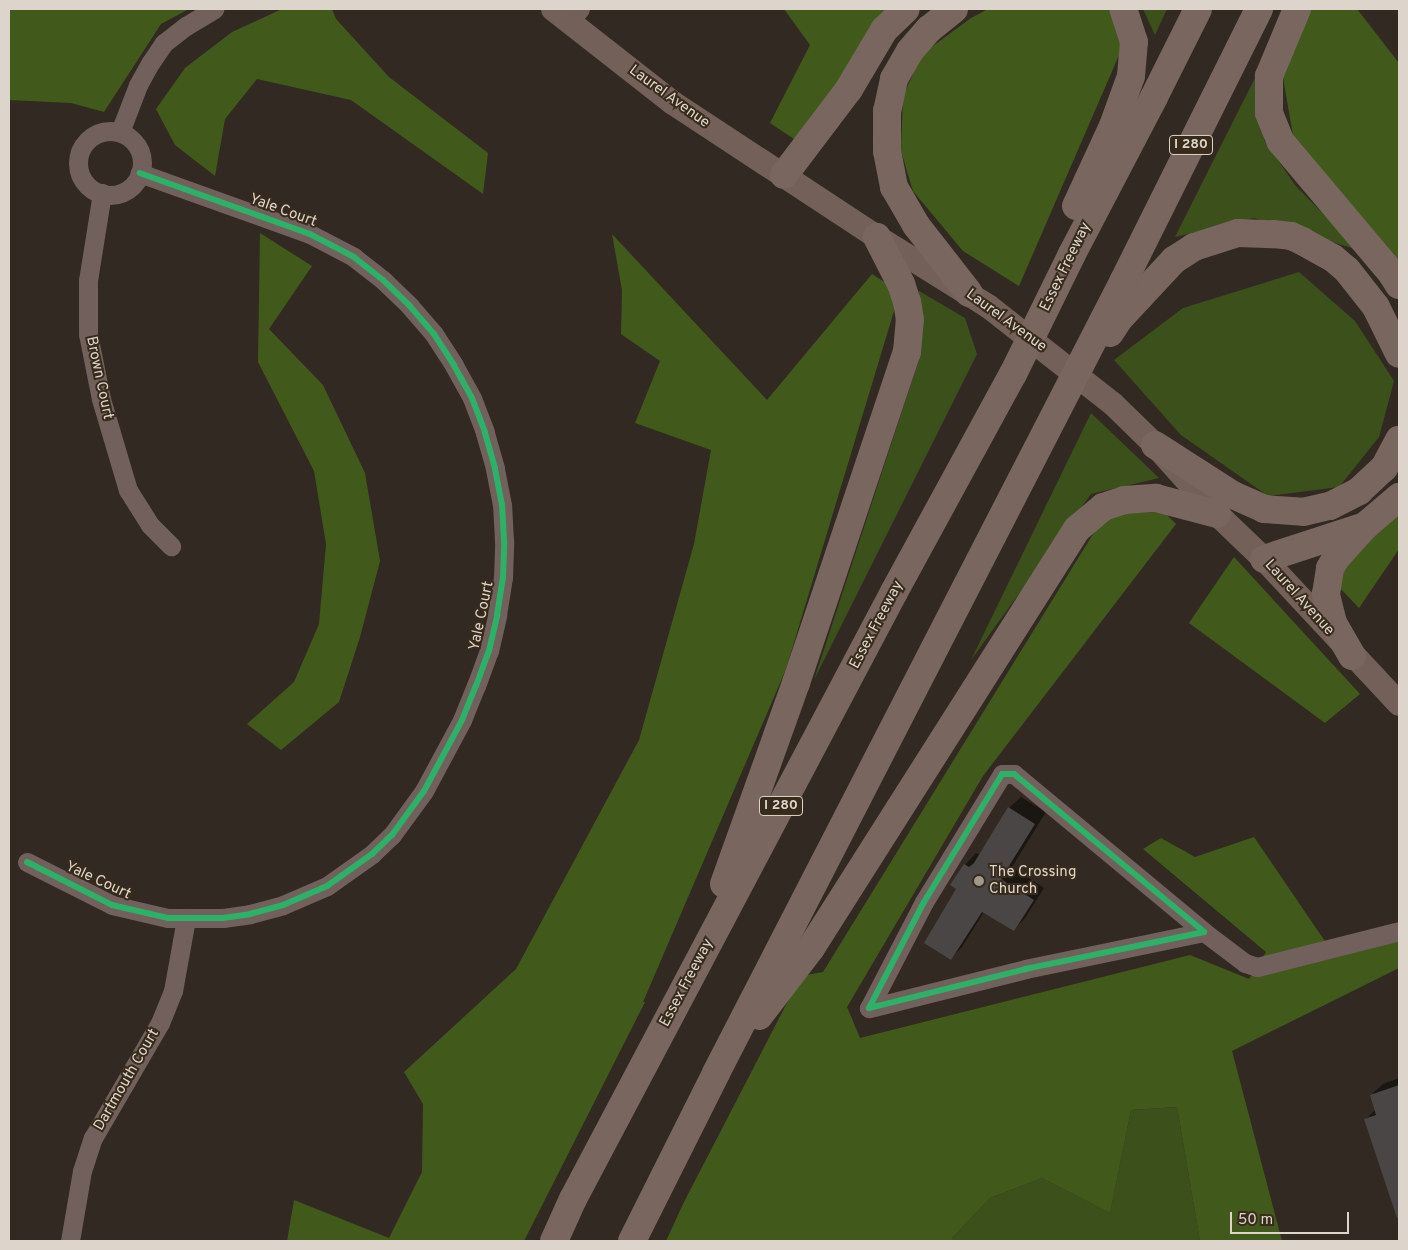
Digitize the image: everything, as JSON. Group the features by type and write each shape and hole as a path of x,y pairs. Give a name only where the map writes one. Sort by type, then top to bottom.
{"highway":[{"path":"784,175 849,89 884,30 906,9"},
{"path":"954,9 929,30 910,51 894,79 887,111 887,150 894,187 916,225 979,300"},
{"path":"973,450 1002,371 1113,126 1131,76 1134,42 1123,9"},
{"name":"Essex Freeway","path":"554,1241 572,1199 894,592 973,450 1198,9"},
{"name":"I 280","path":"632,1241 716,1073 1044,437 1259,9"},
{"path":"1296,9 1268,76 1269,113 1280,142 1392,274 1399,285"},
{"path":"1044,437 1119,319 1174,260 1194,247 1238,233 1291,236 1333,258 1347,270 1376,307 1399,354"},
{"path":"694,969 796,683 907,352 910,320 907,302 901,284 876,236"},
{"path":"1155,445 1233,495 1264,509 1304,512 1330,506 1359,491 1384,468 1399,440"},
{"path":"1352,656 1333,623 1326,594 1332,562 1365,526 1399,497"},
{"path":"716,1073 811,948 1077,529 1103,507 1124,500 1156,498 1217,514"},
{"path":"1264,559 1365,526"}],"main road":[{"name":"Laurel Avenue","path":"567,13 672,103 876,236 979,300 1113,404 1155,445 1217,514 1264,559 1352,656 1399,704"}],"street":[{"path":"120,132 138,85 164,43 186,26 214,9"},
{"path":"100,132 120,132 129,137 138,147 141,156 140,173 132,185 120,193 102,193 88,186 82,178 79,169 80,153 91,137 100,132"},
{"name":"Yale Court","path":"27,862 112,905 141,913 186,919 223,918 250,914 303,898 350,871 392,835 424,791 462,720 489,651 498,615 503,578 502,504 496,468 486,432 472,398 454,365 410,306 384,280 354,257 310,234 140,173"},
{"name":"Brown Court","path":"102,193 88,280 88,334 101,399 128,490 150,525 171,546"},
{"path":"1204,932 1026,969 869,1008 924,902 1002,774 1014,774 1204,932 1245,963 1257,967 1399,931"},
{"name":"Dartmouth Court","path":"70,1241 82,1171 93,1138 163,1015 173,991 186,919"}],"green space":[{"path":"9,9 189,9 161,24 104,112 71,103 9,100"},
{"path":"282,9 332,9 336,19 389,77 488,153 483,194 351,100 257,79 225,119 215,176 175,145 156,109 185,68 232,32"},
{"path":"784,9 887,9 797,141 770,123 810,45"},
{"path":"988,9 1110,9 1123,46 1019,286 963,251 913,191 901,151 903,96 922,54 971,18"},
{"path":"1143,9 1167,9 1155,35"},
{"path":"1309,9 1357,9 1399,63 1399,295 1294,141 1281,66"},
{"path":"1261,66 1264,140 1295,185 1358,250 1254,218 1175,237"},
{"path":"260,233 312,266 269,329 323,385 365,473 380,561 360,637 339,702 281,750 247,724 294,682 319,624 326,544 314,471 258,362"},
{"path":"612,234 767,400 872,274 889,285 897,301 786,669 643,1002 645,1002 524,1241 287,1241 294,1200 389,1238 422,1172 423,1104 404,1072 516,969 639,740 694,544 711,450 635,423 660,361 621,334 622,290"},
{"path":"1299,272 1355,321 1394,381 1379,437 1339,487 1268,496 1181,435 1114,360 1183,308"},
{"path":"919,291 965,318 977,354 814,680 919,359"},
{"path":"1091,413 1159,478 1091,494 971,660"},
{"path":"1399,503 1399,549 1359,608 1338,586 1336,573"},
{"path":"1164,512 1176,524 983,776 847,1007 860,1038 1190,955 1249,979 1266,952 1143,849 1161,838 1195,857 1254,837 1333,953 1399,936 1399,968 1232,1051 1282,1241 1200,1241 1177,1107 1131,1110 1110,1213 1042,1178 990,1198 952,1238 955,1241 666,1241 684,1202 801,976 823,972 1106,513"},
{"path":"1234,557 1360,694 1325,723 1189,623"},
{"path":"1177,1107 1200,1241 955,1241 952,1238 990,1198 1042,1178 1110,1213 1131,1110"}],"building":[{"name":"The Crossing Church","path":"1008,807 1035,824 1001,879 1034,900 1014,931 982,912 951,960 924,943 956,889 950,885 964,864 969,867 974,863"},
{"path":"1399,1085 1399,1218 1397,1218 1364,1119 1376,1115 1370,1095"}],"cycle path":[{"path":"27,862 112,905 168,918 223,918 250,914 283,905 327,886 372,854 392,835 424,791 462,720 489,651 497,615 503,578 504,541 502,505 495,468 485,432 472,398 434,334 410,306 383,280 354,257 310,234 140,173"},
{"path":"1002,774 1014,774 1204,932 1026,969 869,1008 924,902 1002,774"}],"place":[{"name":"The Crossing Church","path":"979,881"}]}
